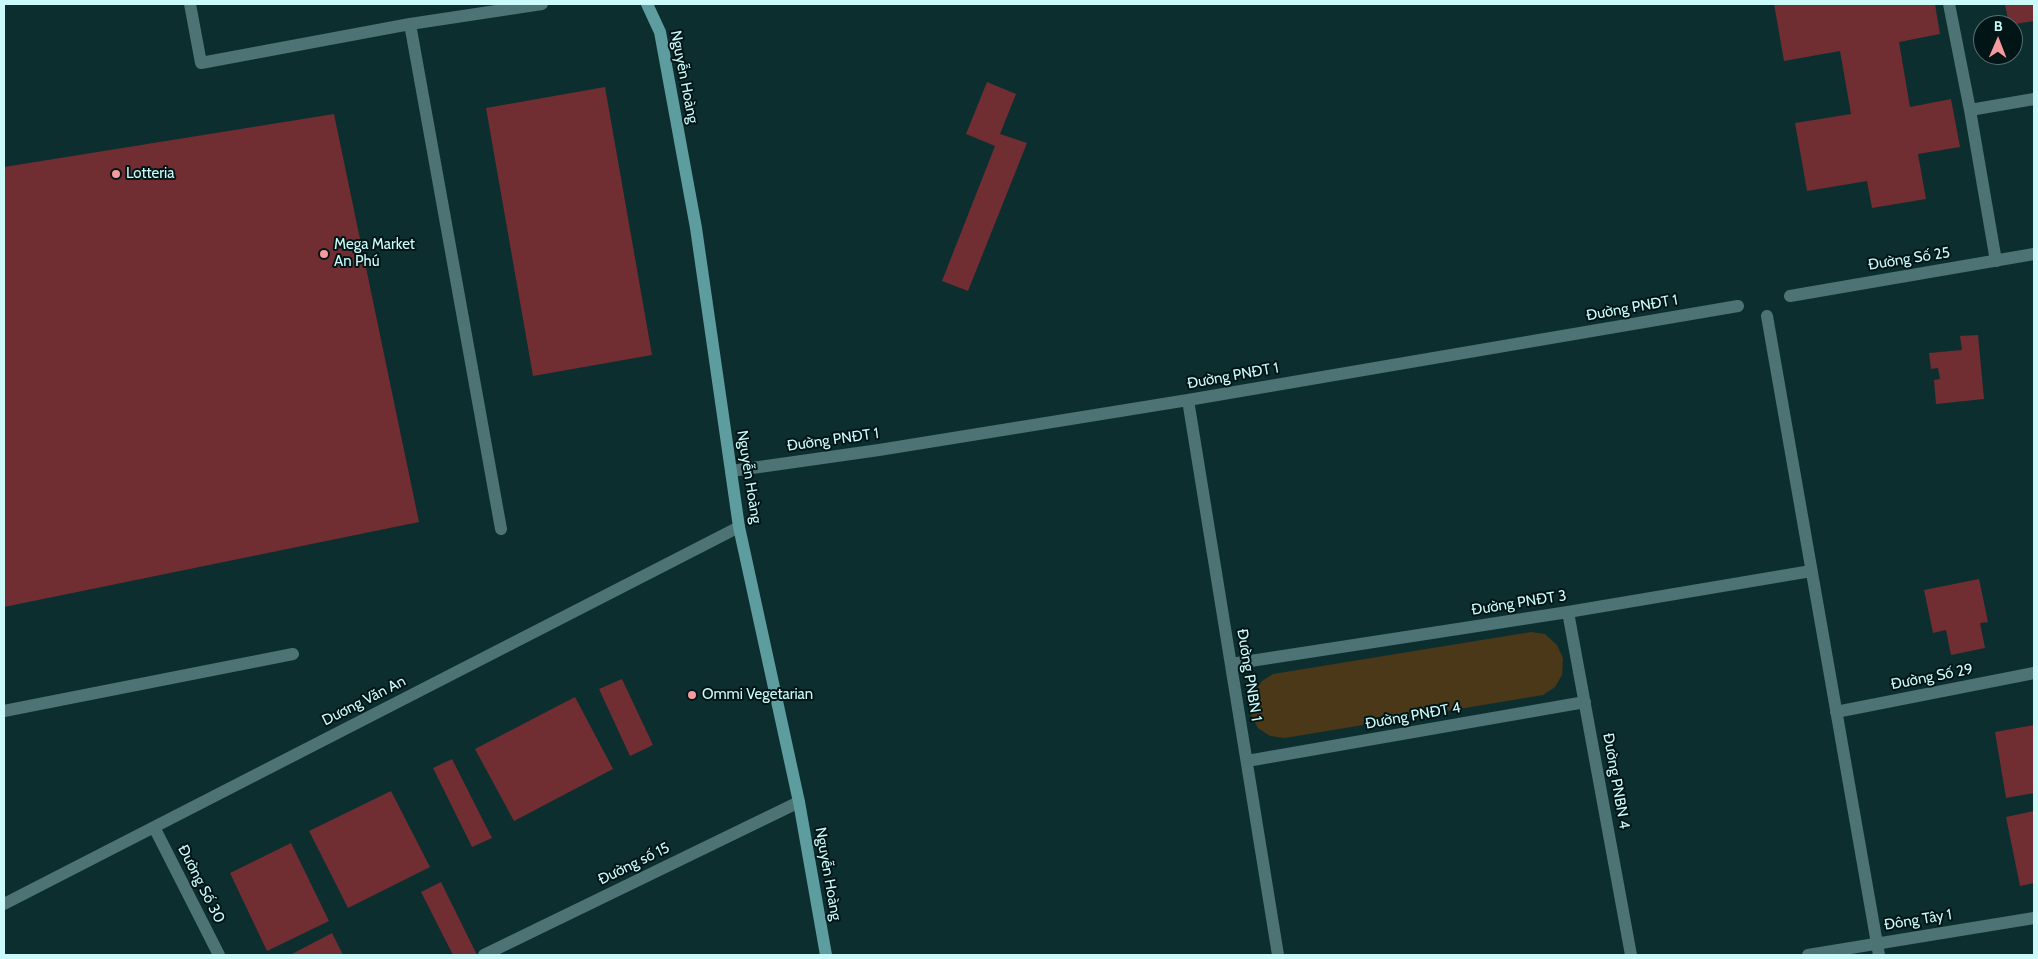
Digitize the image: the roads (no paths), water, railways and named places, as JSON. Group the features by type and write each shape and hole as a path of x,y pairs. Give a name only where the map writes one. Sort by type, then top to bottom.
{"street":[{"path":"190,4 202,62 410,24 542,4"},
{"name":"Nguyễn Hoàng","path":"647,4 660,32 696,228 739,526 799,802 826,955"},
{"path":"1949,4 1970,110 1996,261"},
{"path":"410,24 501,529"},
{"path":"1970,110 2034,99"},
{"name":"Đường Số 25","path":"1790,296 2034,254"},
{"name":"Đường PNĐT 1","path":"731,472 889,449 1188,400 1738,306"},
{"path":"1767,316 1878,949"},
{"name":"Đường PNBN 1","path":"1188,400 1278,955"},
{"name":"Dương Văn An","path":"4,904 739,526"},
{"name":"Đường PNĐT 3","path":"1231,664 1568,612 1811,571"},
{"name":"Đường PNBN 4","path":"1568,612 1631,955"},
{"path":"4,711 293,654"},
{"name":"Đường Số 29","path":"1836,712 2034,673"},
{"name":"Đường PNĐT 4","path":"1247,761 1585,702"},
{"name":"Đường số 15","path":"484,955 799,802"},
{"name":"Đường Số 30","path":"154,826 219,955"},
{"name":"Đông Tây 1","path":"1808,955 1878,949 2034,918"}],"place":[{"name":"Lotteria","path":"116,174"},
{"name":"Mega Market An Phú","path":"324,254"},
{"name":"Ommi Vegetarian","path":"692,695"}]}
